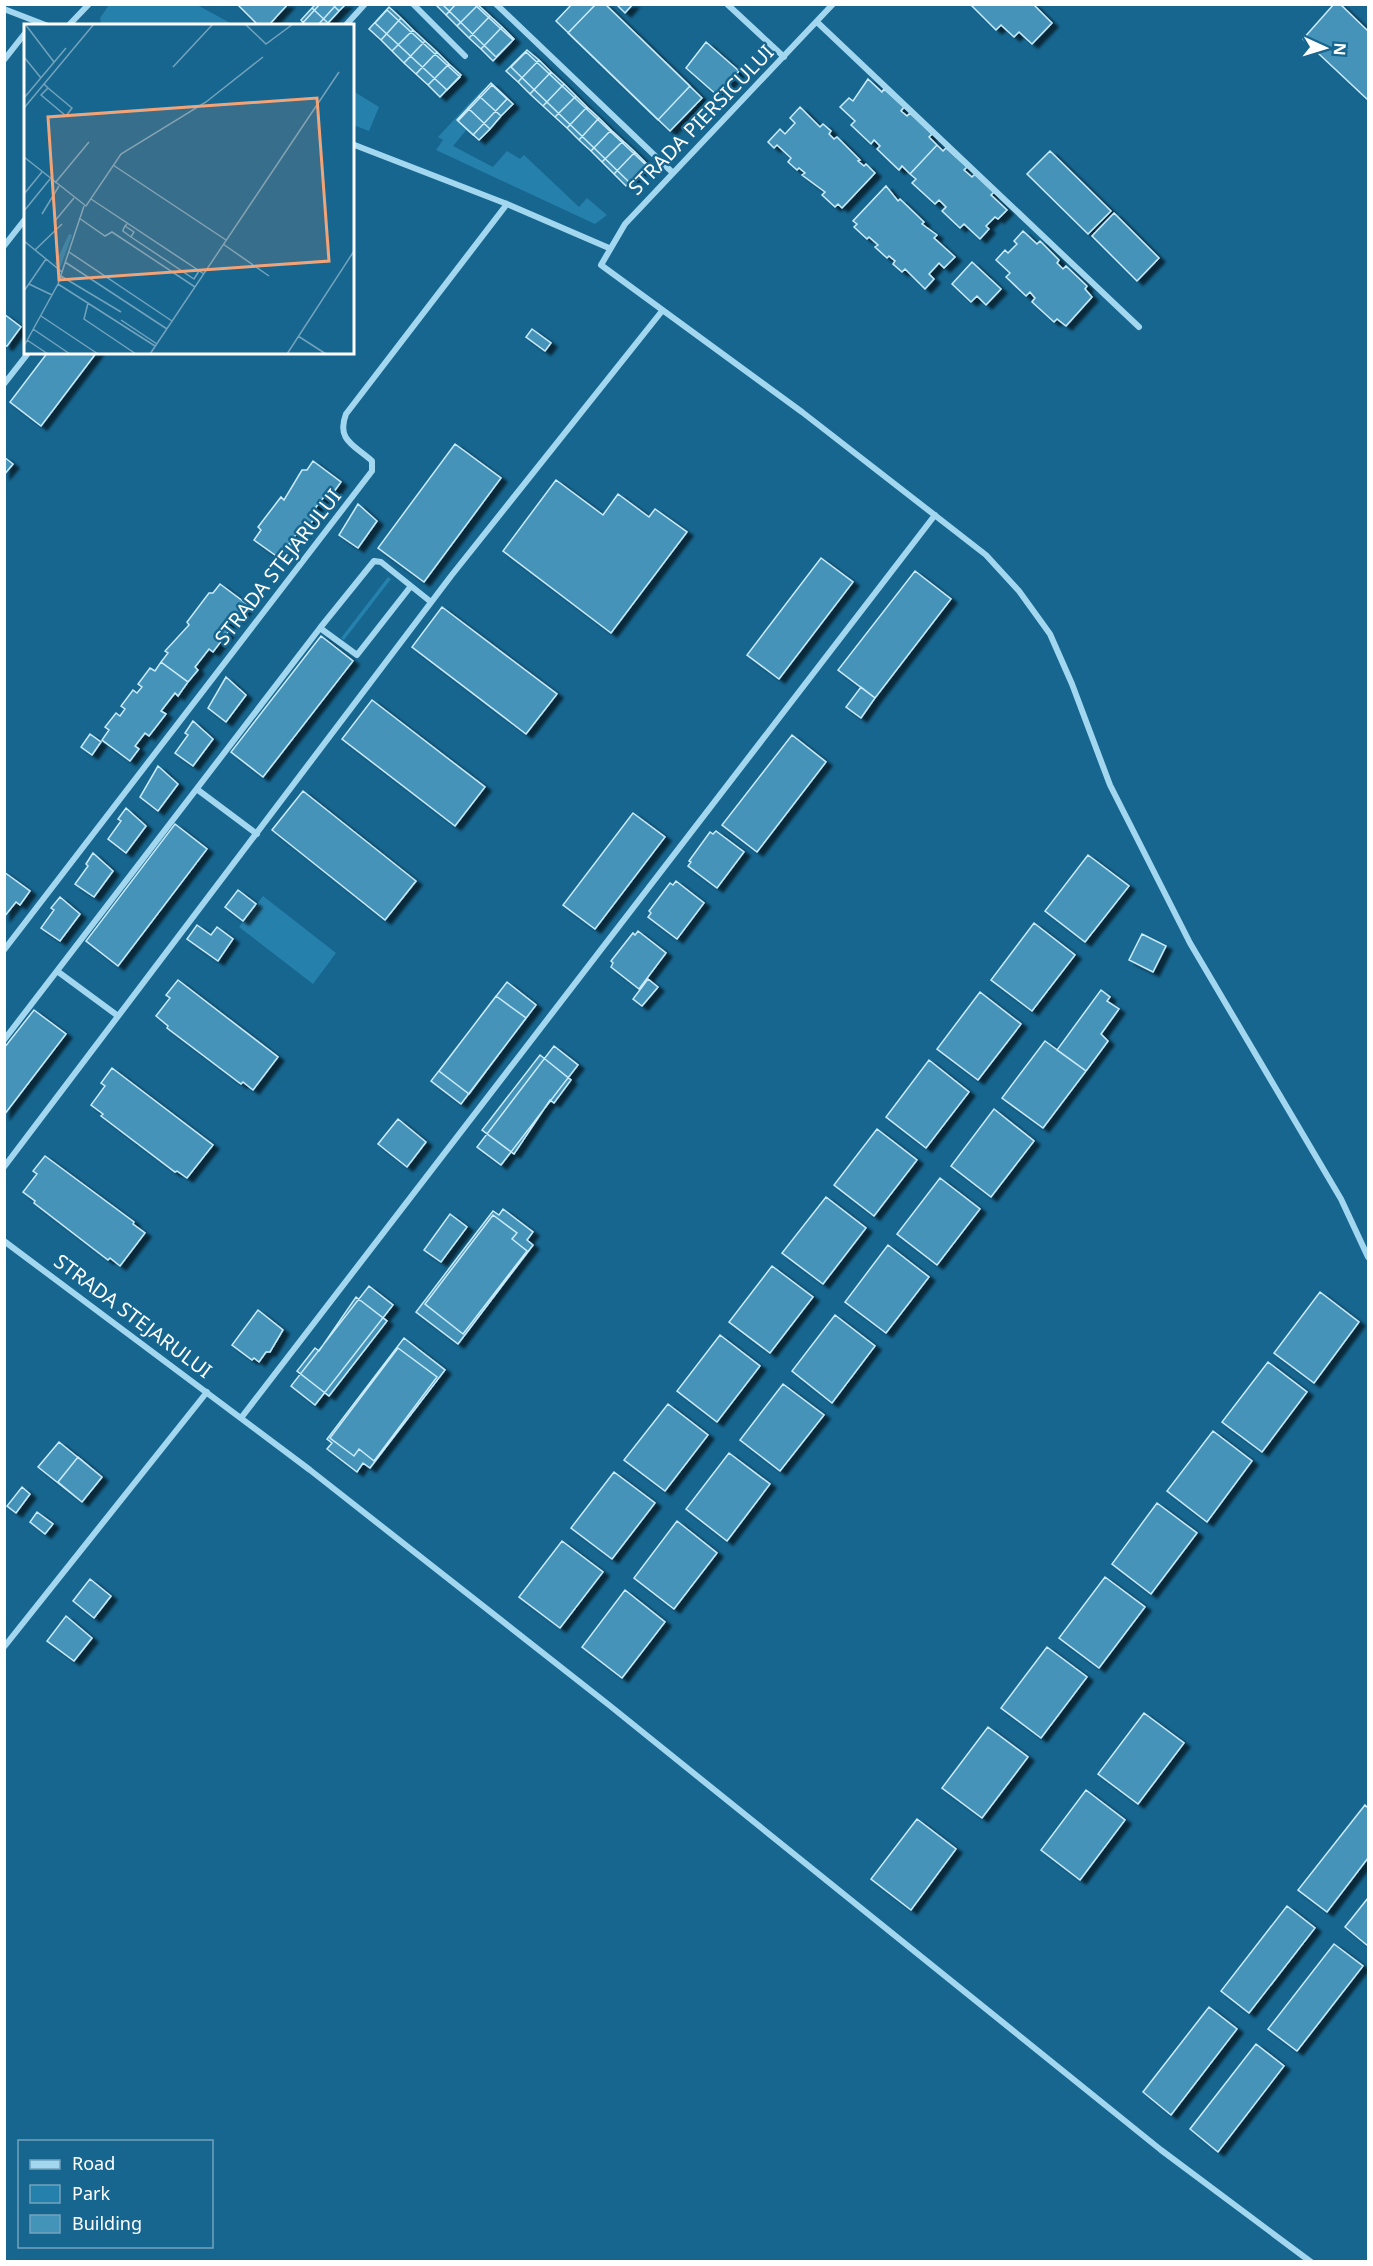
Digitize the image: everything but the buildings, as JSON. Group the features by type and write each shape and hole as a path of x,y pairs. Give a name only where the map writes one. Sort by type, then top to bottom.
{"street":[{"path":"70,24 88,4"},
{"path":"347,24 365,4"},
{"path":"413,4 465,56"},
{"path":"496,4 674,173"},
{"path":"727,4 784,57"},
{"name":"STRADA PIERSICULUI","path":"662,311 601,265 609,248 625,224 833,4"},
{"path":"4,9 32,23"},
{"path":"817,22 1139,327"},
{"path":"4,60 24,35"},
{"path":"354,145 507,204 609,248"},
{"name":"STRADA STEJARULUI","path":"4,950 372,471 372,461 343,436 342,429 346,414 507,204"},
{"path":"4,246 24,221"},
{"path":"4,1167 431,602 662,311 802,412 986,555 1019,591 1050,634 1072,684 1110,785 1135,837 1229,1012 1341,1199 1368,1257"},
{"path":"4,384 28,354"},
{"path":"242,1418 935,515"},
{"path":"4,1040 371,563 381,562 431,602"},
{"path":"320,628 357,655 411,585"},
{"path":"198,790 257,834"},
{"path":"57,971 118,1017"},
{"name":"STRADA STEJARULUI","path":"4,1241 242,1418 609,1705 1152,2143 1311,2262"},
{"path":"4,1647 207,1392"}],"green space":[{"path":"109,5 197,5 232,24 101,24 100,18"},
{"path":"489,82 457,120 467,129 453,146 493,167 507,151 520,159 524,155 579,207 587,198 607,215 595,224 436,150 443,140 438,137"},
{"path":"354,92 379,107 369,131 354,125"},
{"path":"388,577 391,579 344,640 341,638"},
{"path":"263,896 336,953 313,984 239,927"}]}
